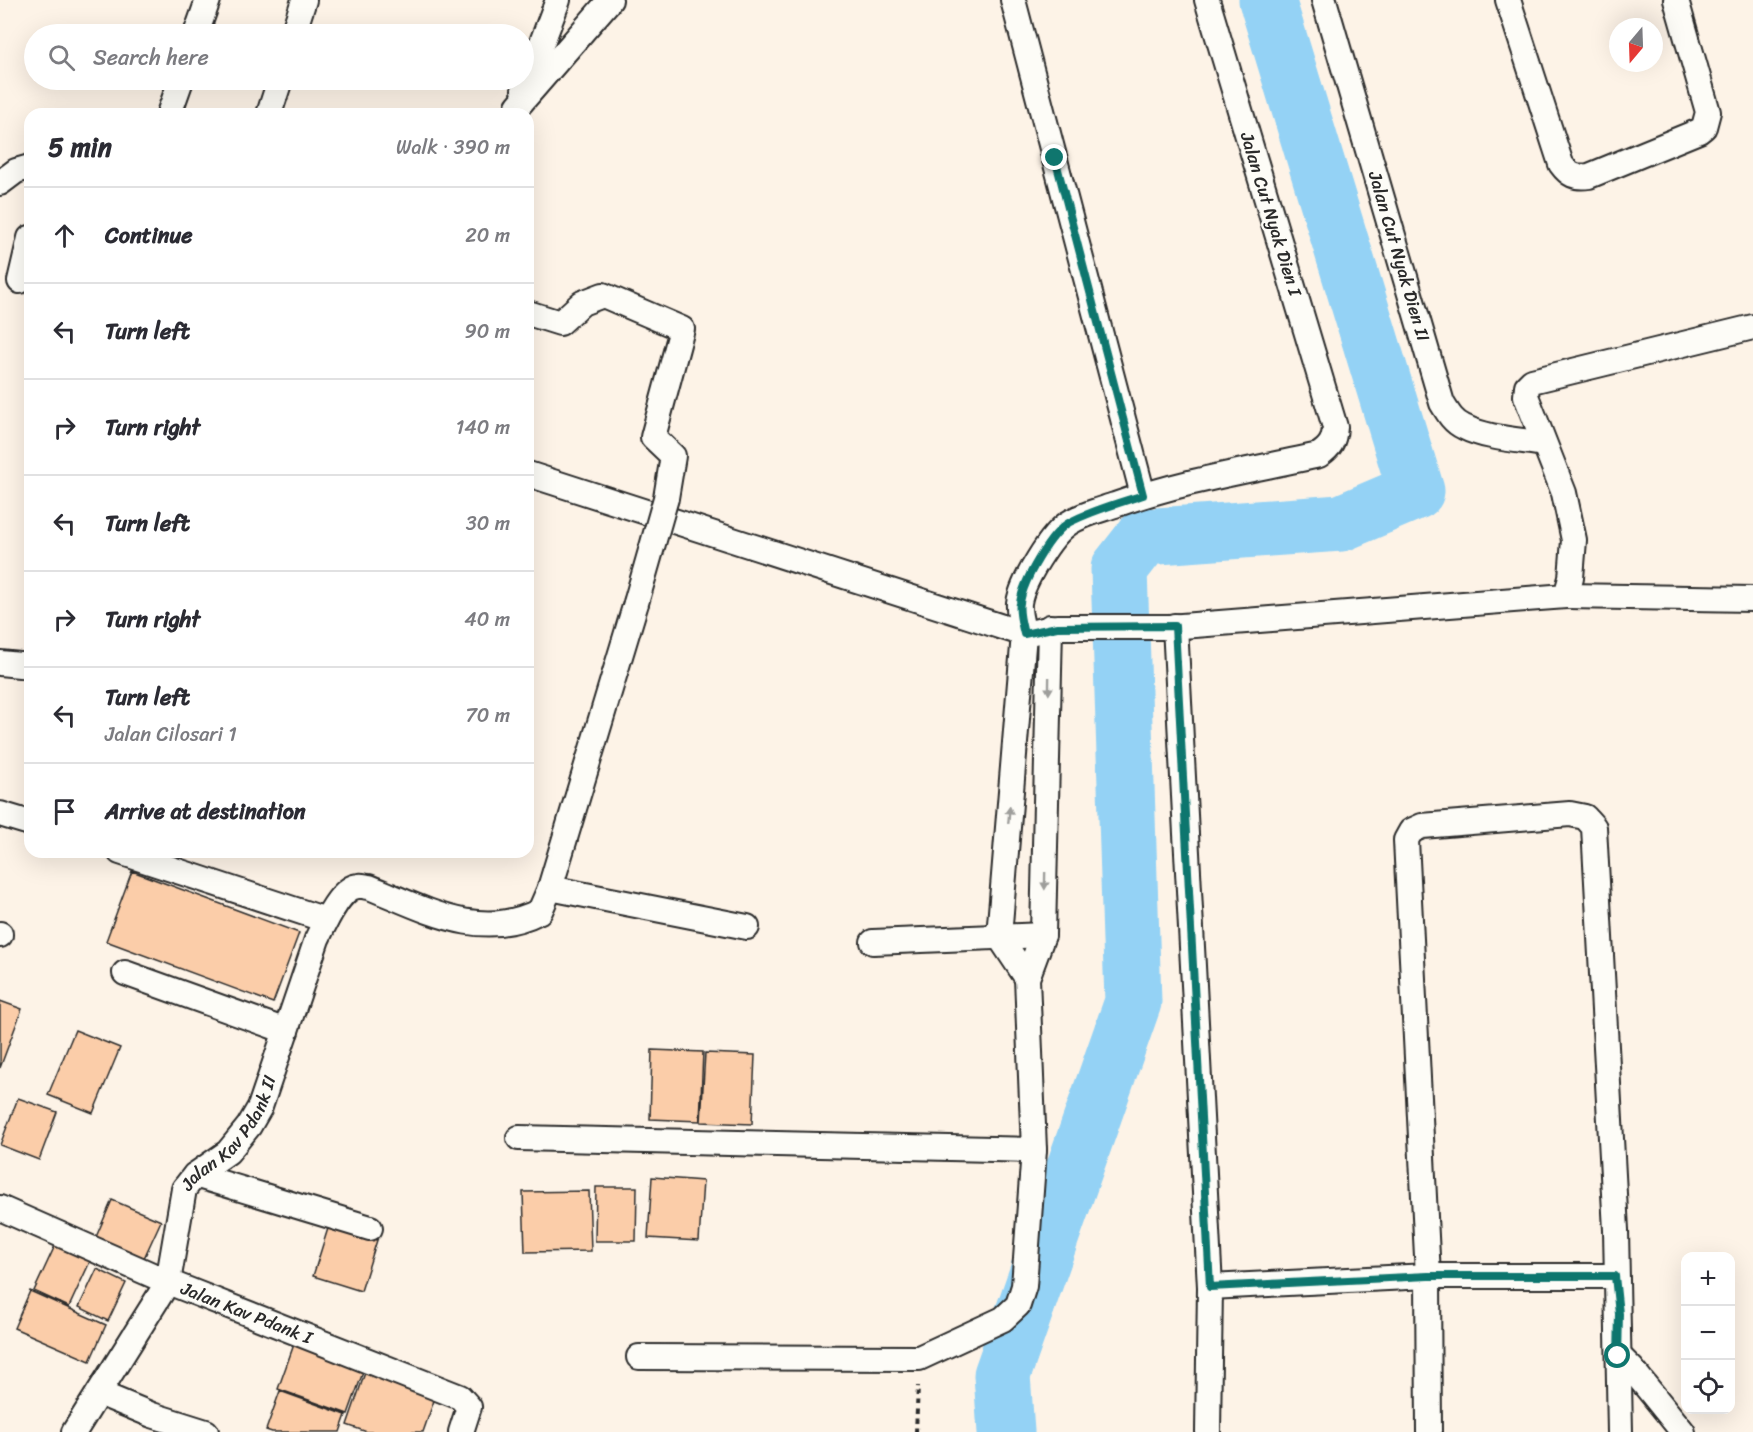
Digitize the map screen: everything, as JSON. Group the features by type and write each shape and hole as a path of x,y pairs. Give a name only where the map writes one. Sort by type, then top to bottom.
{"street":[{"path":"200,24 208,0"},
{"path":"296,24 304,0"},
{"path":"534,64 558,0"},
{"path":"534,90 610,0"},
{"path":"1013,0 1143,495 1068,523 1056,534 1034,565 1025,583 1019,604 1024,634 999,936 1027,978"},
{"name":"Jalan Cut Nyak Dien I","path":"1143,495 1319,455 1330,447 1335,437 1335,427 1207,0"},
{"name":"Jalan Cut Nyak Dien II","path":"1323,0 1442,403 1450,416 1464,428 1543,444"},
{"path":"1508,0 1561,164 1568,173 1578,178 1589,176 1704,127 1708,112 1676,0"},
{"path":"171,108 177,90"},
{"path":"271,108 277,90"},
{"path":"518,108 524,90"},
{"path":"519,108 534,90"},
{"path":"0,183 16,171 24,169"},
{"path":"20,280 24,263"},
{"path":"534,315 560,323 582,303 603,295 681,329 652,437 674,456 666,498 550,888 747,927"},
{"path":"1566,596 1571,578 1574,540 1564,494 1543,444 1527,396 1527,387 1532,381 1753,327"},
{"path":"534,476 1024,634 1053,627 1172,626 1566,596 1753,599"},
{"path":"1172,626 1210,1287 1208,1432"},
{"path":"639,1357 919,1358 1003,1319 1018,1305 1024,1286 1034,1150 1027,978 1044,935 1053,627"},
{"path":"0,663 24,665"},
{"path":"0,814 24,821"},
{"path":"1429,1432 1428,1276 1406,840 1412,831 1422,826 1570,814 1585,817 1594,826 1616,1230 1615,1276 1619,1314 1620,1432"},
{"path":"138,858 326,920"},
{"name":"Jalan Kav Pdank II","path":"74,1432 168,1282 184,1189 195,1175 228,1152 249,1126 260,1107 317,939 326,920 346,891 357,885 369,887 442,917 468,922 502,924 523,920 540,911 550,888"},
{"path":"873,942 1044,935"},
{"path":"125,973 286,1031"},
{"path":"519,1138 1034,1150"},
{"path":"195,1175 370,1228"},
{"name":"Jalan Kav Pdank I","path":"0,1208 168,1282 460,1397 469,1407 460,1432"},
{"path":"1210,1287 1428,1276 1615,1276"},
{"path":"1618,1356 1632,1369 1683,1432"},
{"path":"99,1393 152,1415 206,1432"}],"path":[{"path":"916,1432 919,1358"}],"building":[{"path":"132,871 299,933 273,1003 106,941"},
{"path":"0,1001 22,1009 0,1068"},
{"path":"75,1030 120,1048 93,1113 48,1095"},
{"path":"652,1050 703,1052 700,1121 650,1119"},
{"path":"705,1053 755,1055 752,1124 701,1122"},
{"path":"18,1098 57,1112 39,1160 0,1145"},
{"path":"652,1177 703,1181 699,1241 648,1238"},
{"path":"596,1187 637,1187 636,1241 595,1241"},
{"path":"589,1191 591,1251 525,1252 523,1192"},
{"path":"112,1200 161,1221 144,1258 96,1237"},
{"path":"330,1222 378,1237 361,1291 313,1276"},
{"path":"59,1237 94,1253 69,1307 34,1291"},
{"path":"97,1269 126,1283 108,1321 79,1307"},
{"path":"30,1291 106,1325 90,1361 14,1328"},
{"path":"297,1336 367,1361 348,1414 278,1389"},
{"path":"367,1367 437,1392 423,1432 367,1432 347,1425"},
{"path":"280,1391 346,1415 340,1432 272,1432 266,1430"}],"waterway":[{"path":"1006,1432 1002,1375 1133,1002 1119,569 1144,537 1341,523 1416,491 1267,0"}],"route":[{"path":"1055,158 1143,495 1068,523 1056,534 1034,565 1025,583 1019,604 1024,634 1050,627 1175,626 1210,1287 1428,1276 1615,1276 1619,1314 1618,1356"}]}
